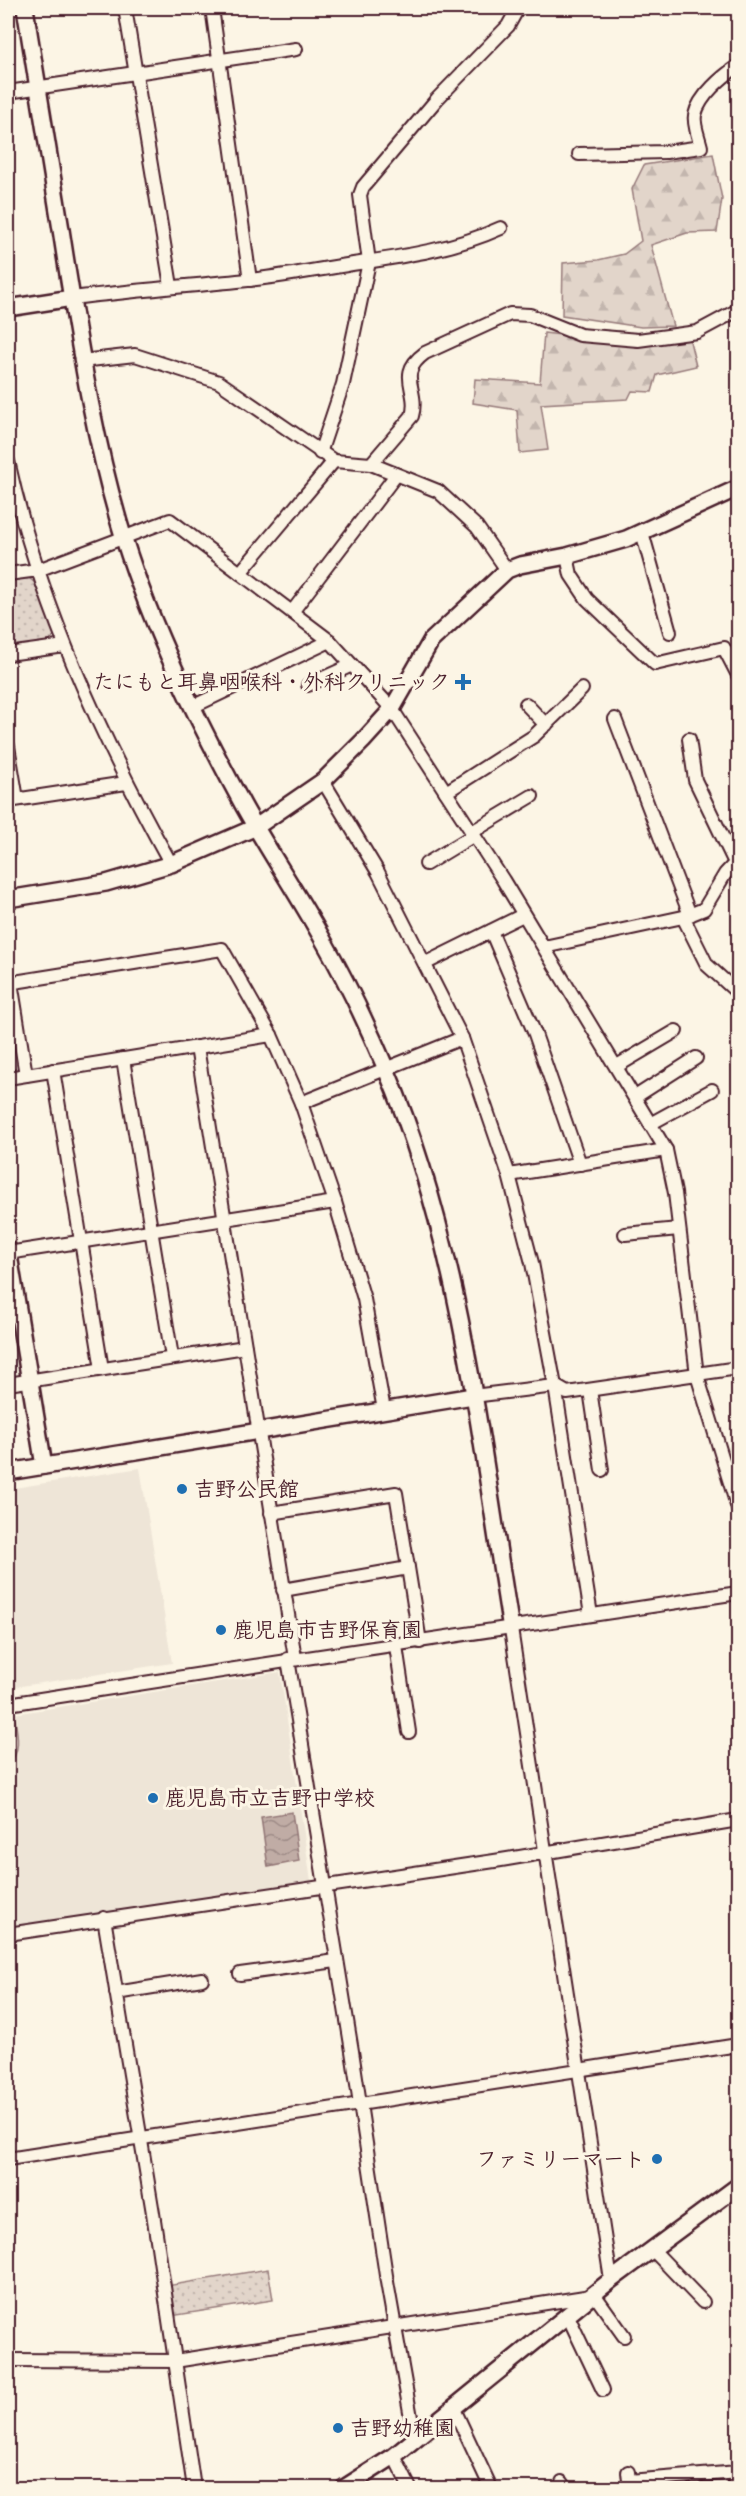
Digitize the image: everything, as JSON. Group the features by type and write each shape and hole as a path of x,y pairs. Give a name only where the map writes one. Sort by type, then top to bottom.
{"street":[{"path":"26,8 81,361 124,538 155,624 192,707 256,826 324,941 354,997 387,1070 412,1136 452,1277 511,1629 611,2280"},
{"path":"125,8 171,286"},
{"path":"212,8 250,280"},
{"path":"320,453 343,384 369,262 360,195 363,187 437,99 508,26 518,8"},
{"path":"8,92 296,49"},
{"path":"579,154 666,152 701,147 694,117 699,105 710,91 738,66"},
{"path":"8,308 171,286 250,280 369,262 449,247 474,240 501,228"},
{"path":"371,464 412,416 415,407 414,396 409,386 410,370 416,360 425,353 510,314 530,315 580,334 638,340 697,332 738,310"},
{"path":"81,361 135,355 219,382 334,461 371,464 438,491 477,527 507,570"},
{"path":"8,461 10,485 65,646 126,783 171,864"},
{"path":"240,573 334,461"},
{"path":"292,612 396,475"},
{"path":"8,899 106,883 171,864 256,826 323,781 392,709 431,641 507,570 519,565 567,556 626,539 738,488"},
{"path":"8,574 38,570 170,520 330,641 392,709 544,947 666,1150 679,1228 697,1375 738,1509"},
{"path":"642,532 670,632"},
{"path":"567,556 572,574 586,598 655,664 724,648 738,675"},
{"path":"192,707 330,641"},
{"path":"8,654 65,646"},
{"path":"308,685 352,665"},
{"path":"446,792 534,736 582,689"},
{"path":"526,704 546,724"},
{"path":"615,719 686,916 707,965 738,993"},
{"path":"544,947 686,916 704,909 725,874 737,861 695,780 689,739"},
{"path":"8,746 12,800 126,783"},
{"path":"323,781 378,872 462,1038 509,1175 532,1263 555,1386 591,1616"},
{"path":"426,864 532,796"},
{"path":"426,963 523,915"},
{"path":"490,931 535,1034 580,1164"},
{"path":"26,1075 9,983 222,948 271,1035 301,1103 335,1202 364,1299 384,1410"},
{"path":"617,1066 676,1031"},
{"path":"8,1078 271,1035"},
{"path":"301,1103 462,1038"},
{"path":"197,1047 283,1590 324,1886 415,2440"},
{"path":"635,1097 696,1058"},
{"path":"123,1059 172,1357"},
{"path":"53,1070 102,1369"},
{"path":"650,1124 712,1090"},
{"path":"509,1175 666,1150"},
{"path":"44,1466 8,1252 335,1202"},
{"path":"625,1234 679,1228"},
{"path":"8,1384 244,1347"},
{"path":"8,1472 473,1396 555,1386 567,1393 738,1368"},
{"path":"590,1389 602,1470"},
{"path":"271,1513 396,1493 420,1642"},
{"path":"283,1590 408,1569"},
{"path":"8,1704 291,1659 396,1646 738,1593"},
{"path":"396,1646 409,1732"},
{"path":"8,1934 738,1820"},
{"path":"104,1918 194,2488"},
{"path":"240,1974 336,1960"},
{"path":"116,1993 202,1979"},
{"path":"8,2159 738,2045"},
{"path":"344,2488 394,2457 567,2314 738,2186"},
{"path":"652,2249 703,2302"},
{"path":"8,2360 175,2361 593,2295"},
{"path":"593,2295 624,2336"},
{"path":"567,2314 603,2390"},
{"path":"454,2409 491,2488"},
{"path":"394,2457 410,2488"},
{"path":"628,2472 629,2481 738,2471 733,2488"}],"shaded area":[{"path":"140,1468 172,1663 8,1688 8,1489"},
{"name":"鹿児島市立吉野中学校","path":"280,1672 311,1881 8,1927 8,1715"}],"green space":[{"path":"713,154 722,199 717,232 687,233 651,245 673,326 641,327 562,315 563,263 598,260 624,254 641,241 632,189 644,165"},
{"path":"544,333 638,344 689,337 696,366 657,375 652,392 632,391 628,399 541,404 548,450 520,453 517,410 473,403 475,379 540,383"},
{"path":"29,578 35,583 55,635 49,642 8,648 8,581"},
{"path":"15,1720 17,1750 8,1765 8,1722"},
{"path":"268,2269 273,2300 171,2316 166,2286"}],"water":[{"path":"292,1812 299,1861 268,1867 261,1817"}],"place":[{"name":"たにもと耳鼻咽喉科・外科クリニック","path":"463,682"},
{"name":"吉野公民館","path":"182,1489"},
{"name":"鹿児島市吉野保育園","path":"221,1630"},
{"name":"鹿児島市立吉野中学校","path":"153,1798"},
{"name":"ファミリーマート","path":"657,2159"},
{"name":"吉野幼稚園","path":"338,2428"}]}
